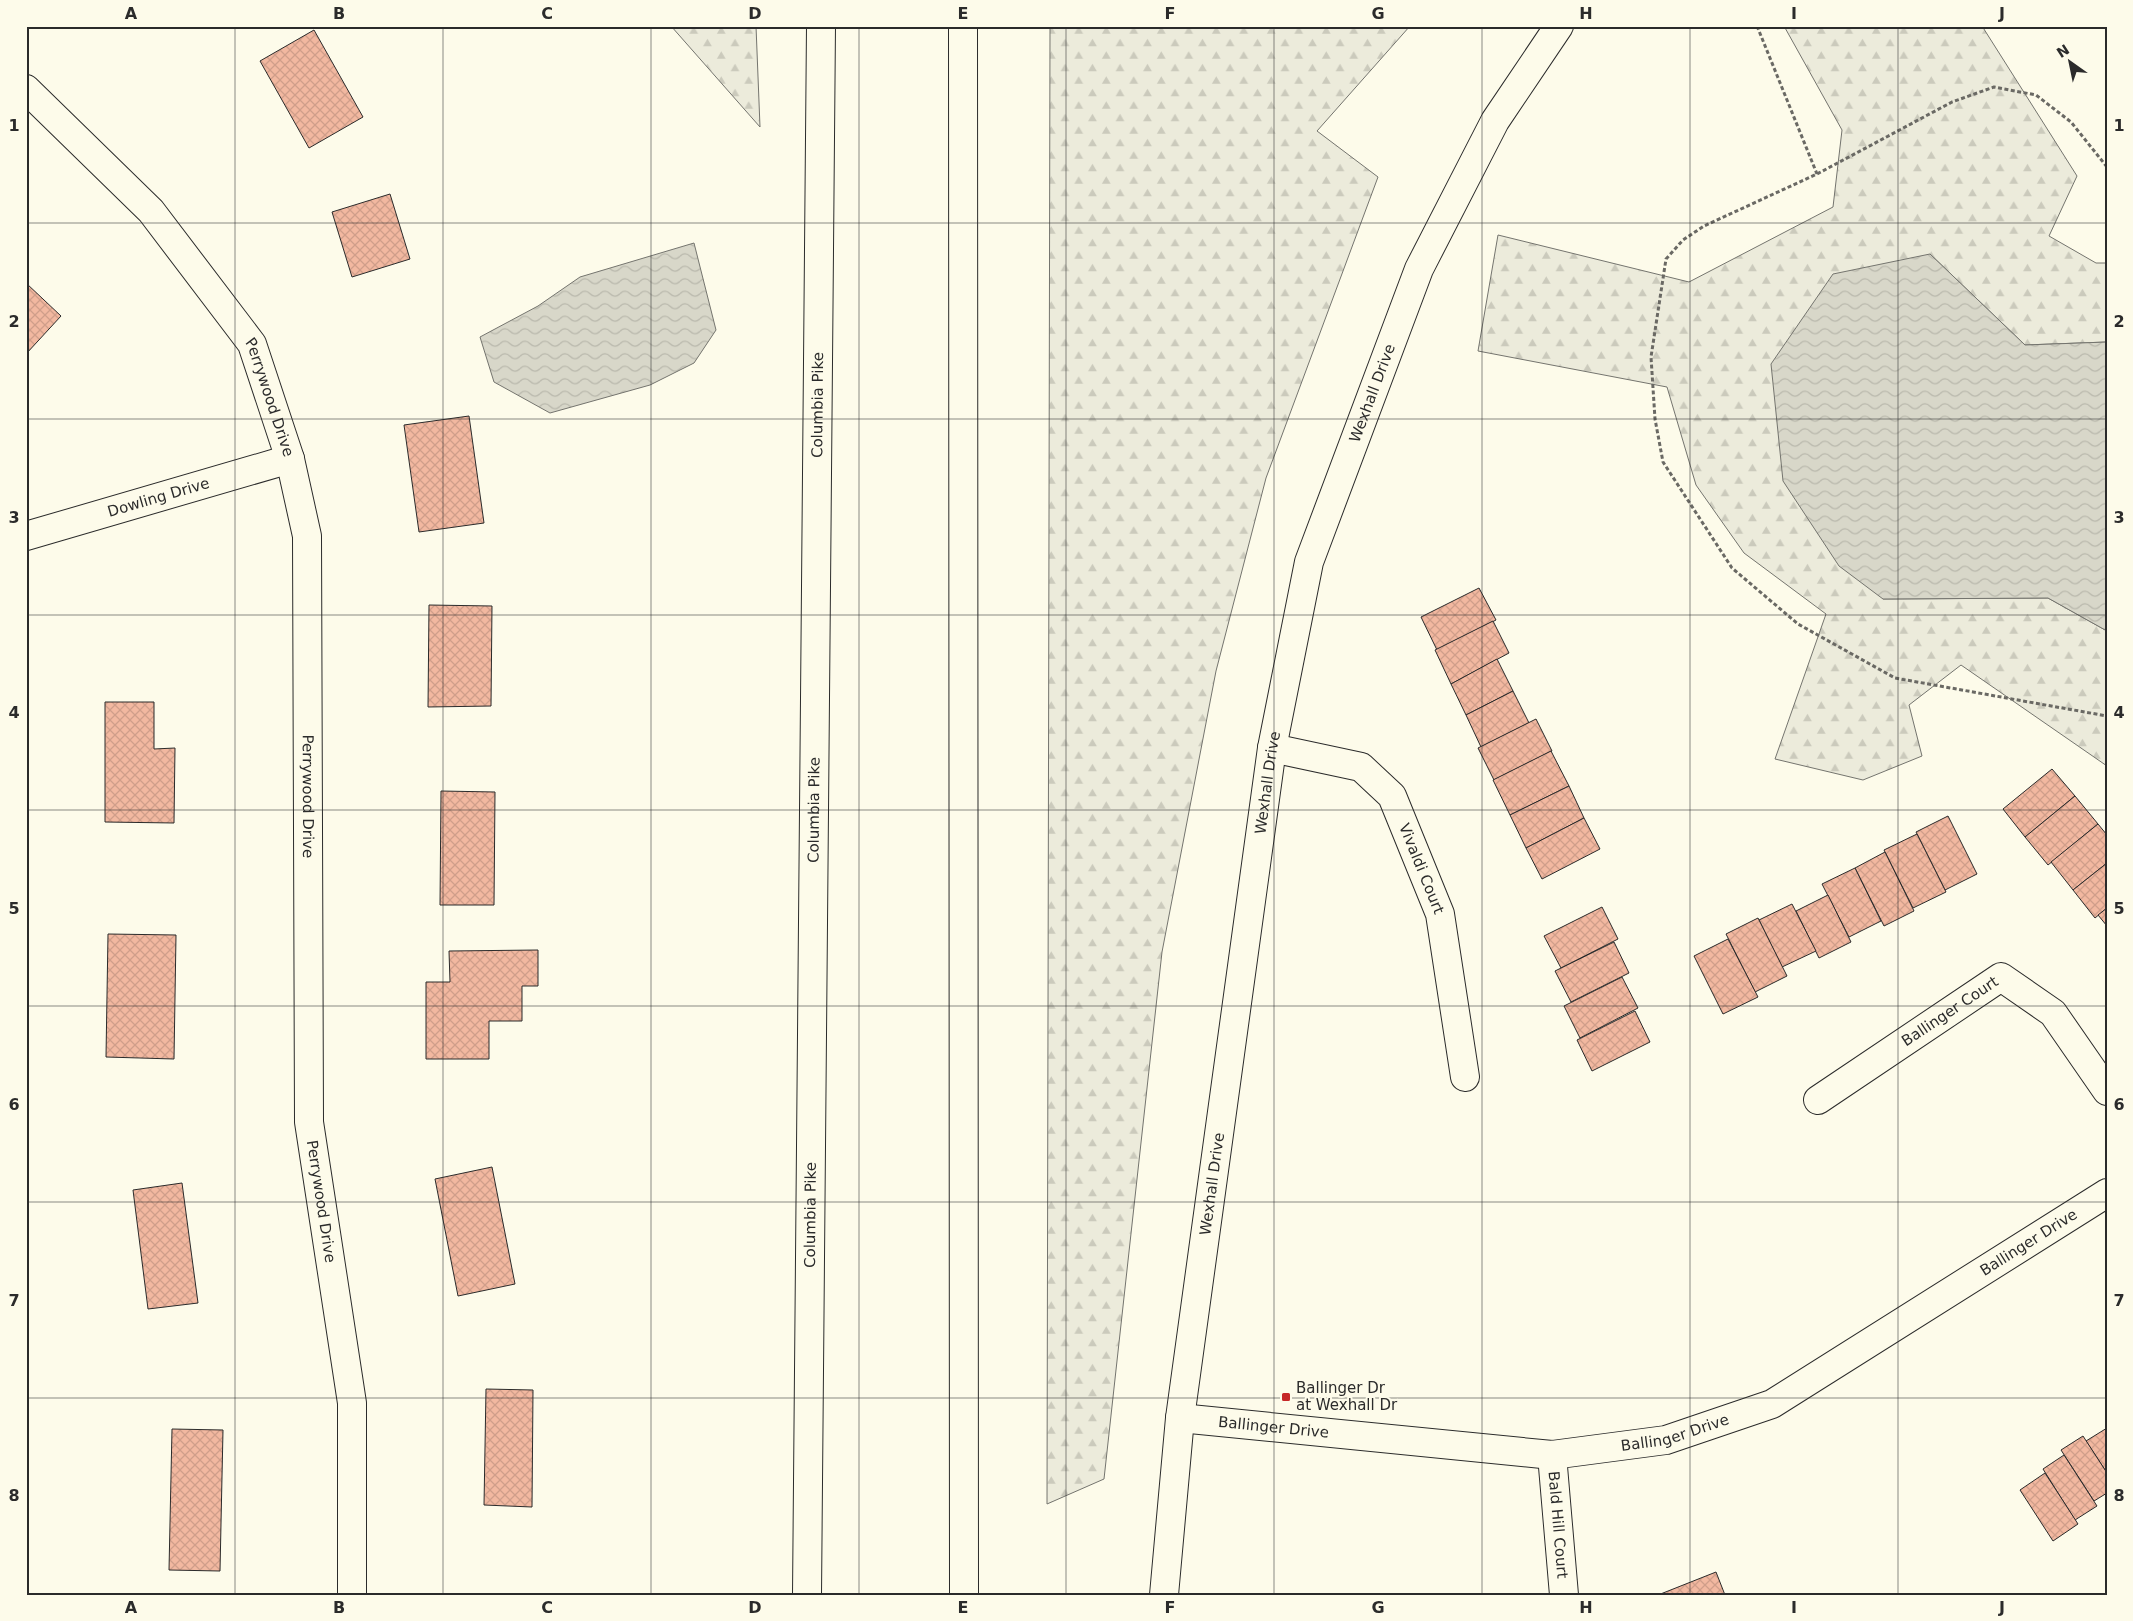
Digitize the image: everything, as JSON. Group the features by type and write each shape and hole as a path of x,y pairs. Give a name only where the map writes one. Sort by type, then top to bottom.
{"main road":[{"name":"Columbia Pike","path":"807,1595 821,26"},
{"path":"963,26 964,1595"},
{"name":"Wexhall Drive","path":"1164,1595 1180,1418 1272,748 1309,562 1419,269 1495,121 1559,26"},
{"name":"Perrywood Drive","path":"26,89 152,211 252,344 290,459 307,536 309,1122 352,1403 352,1595"},
{"name":"Dowling Drive","path":"26,536 290,459"},
{"name":"Vivaldi Court","path":"1272,748 1361,768 1392,796 1440,914 1465,1077"},
{"name":"Ballinger Court","path":"1818,1100 2001,977 2053,1013 2107,1091"},
{"name":"Ballinger Drive","path":"1180,1418 1552,1455 1666,1440 1772,1404 2107,1193"},
{"name":"Bald Hill Court","path":"1552,1455 1564,1595"}],"path":[{"path":"1757,26 1817,174"},
{"path":"2107,167 2071,122 2036,95 1994,87 1952,102 1817,174 1704,226 1683,240 1666,259 1652,357 1655,419 1663,462 1732,568 1798,624 1895,678 2107,716"}],"green space":[{"path":"671,26 756,26 760,127"},
{"path":"1050,26 1410,26 1317,131 1378,177 1266,478 1216,671 1162,952 1104,1479 1047,1504"},
{"path":"1784,26 1982,26 2077,176 2049,236 2096,263 2107,263 2107,342 2025,345 1930,254 1883,599 2048,598 2107,631 2107,766 1961,665 1909,705 1922,756 1863,780 1775,759 1826,614 1744,553 1696,485 1667,387 1478,351 1498,235 1689,282 1833,207 1842,130"}],"water":[{"path":"694,243 716,330 694,363 650,385 550,413 494,382 480,337 538,306 580,277"},
{"path":"1930,254 2025,345 2107,342 2107,631 2048,598 1883,599 1839,566 1783,481 1771,364 1833,274"}],"building":[{"path":"314,30 363,117 309,148 260,61"},
{"path":"390,194 410,259 352,277 332,212"},
{"path":"26,283 61,316 26,354"},
{"path":"469,416 484,523 419,532 404,425"},
{"path":"1479,588 1496,620 1437,650 1421,617"},
{"path":"429,605 492,606 491,706 428,707"},
{"path":"1493,621 1509,653 1451,684 1435,650"},
{"path":"1497,659 1513,691 1466,715 1451,684"},
{"path":"1513,691 1529,723 1481,747 1466,715"},
{"path":"105,702 154,702 154,749 175,748 174,823 105,822"},
{"path":"1536,719 1552,751 1494,780 1478,748"},
{"path":"1551,751 1569,786 1510,815 1493,780"},
{"path":"2052,769 2075,796 2025,837 2003,809"},
{"path":"1569,786 1584,818 1526,848 1510,815"},
{"path":"441,791 495,792 494,905 440,905"},
{"path":"2075,796 2098,824 2048,865 2025,837"},
{"path":"1948,816 1977,874 1945,890 1916,832"},
{"path":"1584,818 1600,849 1542,879 1526,848"},
{"path":"2098,824 2107,835 2107,863 2073,890 2051,862"},
{"path":"1917,834 1946,892 1913,908 1884,850"},
{"path":"1885,852 1914,911 1884,926 1855,868"},
{"path":"2107,863 2107,908 2095,918 2073,890"},
{"path":"1855,868 1881,921 1849,937 1822,884"},
{"path":"1828,895 1851,942 1819,958 1796,911"},
{"path":"1792,904 1816,951 1782,967 1759,920"},
{"path":"1602,907 1618,939 1561,968 1544,936"},
{"path":"2107,908 2107,926 2098,915"},
{"path":"1758,918 1787,976 1755,992 1726,934"},
{"path":"108,934 176,935 174,1059 106,1057"},
{"path":"1728,939 1758,997 1723,1014 1694,956"},
{"path":"1614,942 1629,973 1571,1002 1555,971"},
{"path":"538,950 538,986 522,986 522,1021 489,1021 489,1059 426,1059 426,982 450,982 449,951"},
{"path":"1622,977 1638,1008 1580,1038 1564,1006"},
{"path":"1635,1011 1650,1042 1592,1071 1577,1040"},
{"path":"492,1167 515,1284 458,1296 435,1179"},
{"path":"182,1183 198,1303 148,1309 133,1190"},
{"path":"486,1389 533,1390 532,1507 484,1505"},
{"path":"2107,1428 2107,1473 2086,1441"},
{"path":"172,1429 223,1430 220,1571 169,1570"},
{"path":"2083,1436 2107,1473 2107,1493 2094,1501 2061,1450"},
{"path":"2064,1455 2097,1506 2075,1520 2043,1469"},
{"path":"2045,1473 2078,1524 2053,1541 2020,1490"},
{"path":"1716,1572 1725,1595 1658,1595"}],"place":[{"name":"Ballinger Dr at Wexhall Dr","path":"1286,1397"}]}
